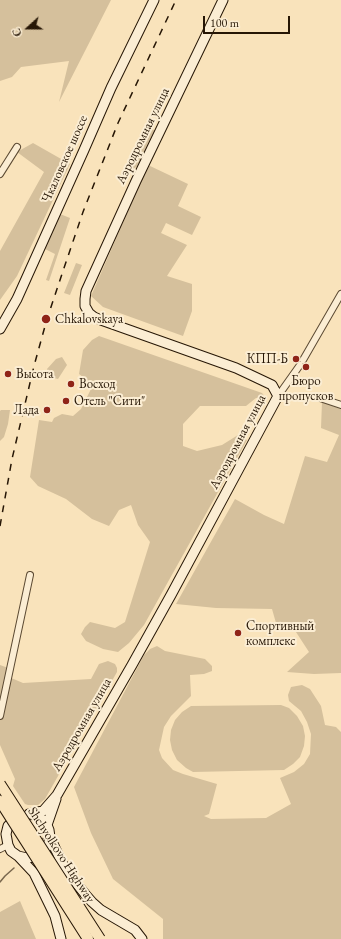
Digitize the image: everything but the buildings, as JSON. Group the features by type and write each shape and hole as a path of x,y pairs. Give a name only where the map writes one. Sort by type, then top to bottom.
{"main road":[{"name":"Shchyolkovo Highway","path":"0,784 100,939"},
{"name":"Shchyolkovo Highway","path":"0,802 88,939"}],"street":[{"name":"Чкаловское шоссе","path":"3,324 20,293 111,88 154,0"},
{"name":"Аэродромная улица","path":"57,795 171,595 278,396 272,385 236,368 94,317 86,306 85,299 86,291 136,181 223,0"},
{"path":"0,174 17,147"},
{"path":"278,396 302,362 341,294"},
{"path":"317,397 341,405"},
{"path":"0,716 30,575"},
{"path":"34,873 18,856 4,847 3,833 14,820 21,816 43,811 57,795"},
{"path":"47,825 57,795"},
{"path":"29,814 37,816 47,825 50,837 62,863 72,878 92,902 101,910 135,930 142,939"},
{"path":"50,837 48,846 33,864 34,873 54,916 61,939"},
{"path":"18,856 27,858 39,855 50,855 62,863"}],"shaded area":[{"path":"0,0 111,0 59,102 69,61 21,67 12,77 0,81"},
{"path":"152,129 156,131 138,166 133,169 131,166 131,156 133,149"},
{"path":"33,143 70,164 17,276 0,300 0,251 44,172 17,152"},
{"path":"148,165 188,184 178,206 201,217 192,235 166,223 161,233 187,245 167,276 192,284 192,311 183,336 103,307 91,296"},
{"path":"60,214 70,218 49,281 46,280 55,254 45,249"},
{"path":"76,263 82,265 70,295 64,293"},
{"path":"99,336 262,393 265,397 256,398 246,406 200,406 183,424 183,446 197,451 222,445 238,435 247,440 144,625 129,643 118,652 103,649 86,641 81,634 90,622 115,628 125,622 150,542 138,525 131,505 119,510 109,526 92,519 66,499 38,486 30,477 39,420 52,422 54,418 62,414 73,416 81,409 93,385 79,374 83,350 92,340"},
{"path":"62,357 67,365 58,379 50,377 47,369 56,359"},
{"path":"322,402 341,409 341,673 314,674 287,672 309,652 294,629 276,623 272,609 216,608 176,604 235,499 284,524 305,456 327,462 339,435 321,428"},
{"path":"10,410 4,437 0,441 0,411"},
{"path":"157,646 165,651 205,659 212,666 212,671 204,674 190,675 191,696 171,716 164,727 159,750 162,758 173,770 217,784 209,814 204,816 211,819 266,818 291,804 280,778 294,772 304,764 310,754 311,734 301,711 289,701 288,695 291,687 302,685 310,689 321,706 325,725 336,727 341,732 341,939 163,939 163,919 113,879 91,833 74,787 144,655 150,649"},
{"path":"108,661 115,664 117,672 45,799 38,805 25,804 13,786 15,779 0,745 0,665 11,669 9,677 23,683 91,679 99,664"},
{"path":"281,705 289,708 297,716 303,726 305,736 304,746 300,757 284,770 193,772 177,760 172,750 170,740 171,730 175,720 182,712 191,706"},
{"path":"20,901 36,939 0,939 0,912"}],"waterway":[{"path":"39,839 47,838"},
{"path":"0,882 14,868"}],"railway":[{"path":"0,526 12,459 34,366 47,319 64,268 83,212 118,123 176,0"}],"place":[{"name":"Chkalovskaya","path":"46,319"},
{"name":"КПП-Б","path":"296,359"},
{"name":"Бюро пропусков","path":"306,367"},
{"name":"Высота","path":"8,374"},
{"name":"Восход","path":"71,384"},
{"name":"Отель \"Сити\"","path":"66,401"},
{"name":"Лада","path":"47,410"},
{"name":"Спортивный комплекс","path":"238,633"}]}
